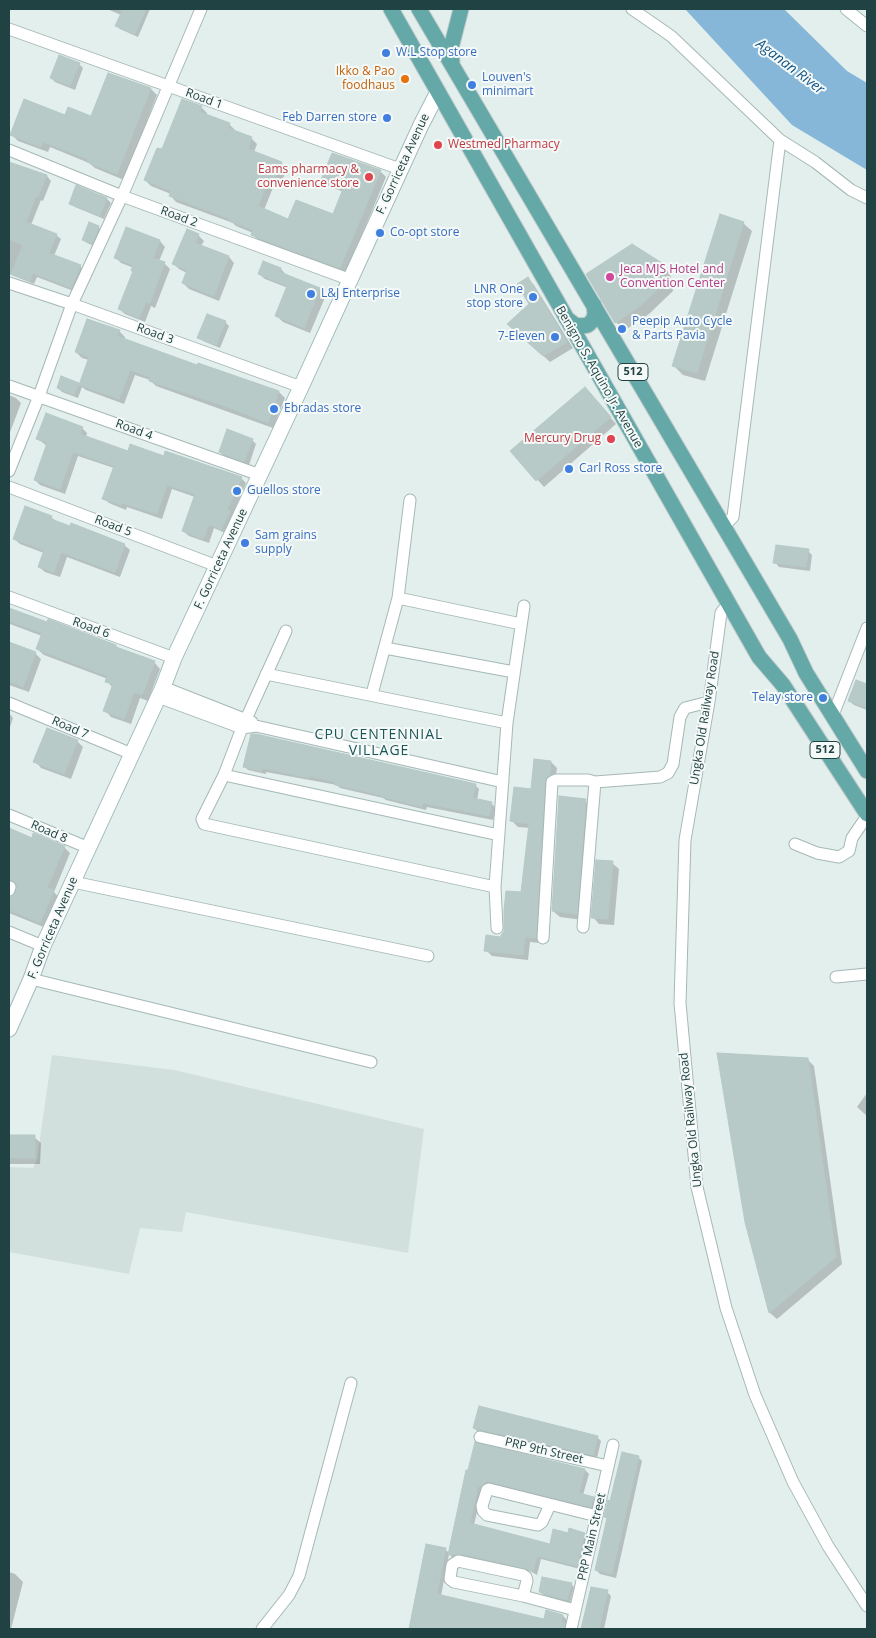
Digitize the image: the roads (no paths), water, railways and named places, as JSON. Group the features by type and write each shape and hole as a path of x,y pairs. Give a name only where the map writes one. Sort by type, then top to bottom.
{"main road":[{"name":"Benigno S. Aquino Jr. Avenue","path":"391,9 759,657 783,685 867,815"},
{"name":"512","path":"419,9 790,639 806,674 867,771"},
{"path":"457,72 452,62 451,48 461,9"},
{"name":"F. Gorriceta Avenue","path":"9,1028 31,979 43,946 132,754 174,658 351,280 400,169 438,92"},
{"path":"421,125 428,114 437,109 442,109 451,116"},
{"path":"566,318 575,325 588,325 593,320 595,314 594,305"},
{"path":"812,730 833,715"}],"street":[{"path":"9,471 39,396 72,304 122,196 201,9"},
{"path":"632,9 671,36 780,140 815,162 851,190 867,198"},
{"path":"846,9 867,26"},
{"name":"Road 1","path":"9,29 400,169"},
{"path":"723,525 733,517 780,140"},
{"name":"Road 2","path":"9,150 122,196 351,280"},
{"name":"Road 3","path":"9,283 72,304 301,388"},
{"name":"Road 4","path":"9,386 260,475"},
{"name":"Road 5","path":"9,486 217,566"},
{"path":"372,694 398,598 410,500"},
{"name":"Road 6","path":"9,597 174,658"},
{"path":"398,598 521,624"},
{"path":"497,928 495,887 507,723 524,606"},
{"name":"Ungka Old Railway Road","path":"730,607 721,613 685,840 680,1003 697,1187 726,1308 756,1395 793,1482 828,1546 867,1606"},
{"path":"833,715 867,628"},
{"path":"286,631 244,723 224,775 202,819 204,824 495,887"},
{"path":"385,648 514,672"},
{"path":"266,674 372,694 507,723"},
{"path":"160,692 244,723 503,782"},
{"path":"543,938 553,780 588,780 595,782 660,777 668,773 672,764 680,717 685,708 708,702"},
{"name":"Road 7","path":"9,703 132,754"},
{"path":"224,775 499,834"},
{"path":"583,927 595,782"},
{"name":"Road 8","path":"9,815 89,848"},
{"path":"795,844 839,857 849,851 852,838 867,815"},
{"path":"73,882 428,956"},
{"path":"9,932 43,946"},
{"path":"836,977 867,974"},
{"path":"31,979 371,1062"},
{"path":"262,1629 289,1595 298,1576 310,1538 351,1383"},
{"name":"PRP 9th Street","path":"480,1437 608,1466"},
{"name":"PRP Main Street","path":"571,1629 613,1445"},
{"path":"550,1505 542,1522 538,1525 487,1515 483,1511 482,1506 489,1489 597,1516"},
{"path":"523,1596 527,1581 524,1575 458,1561 452,1565 450,1579 454,1582 523,1596 575,1610"}],"water":[{"name":"Aganan River","path":"685,9 784,9 847,71 867,83 867,170 792,125"}],"place":[{"name":"W.L Stop store","path":"386,53"},
{"name":"Ikko & Pao foodhaus","path":"405,79"},
{"name":"Louven's minimart","path":"472,85"},
{"name":"Feb Darren store","path":"387,118"},
{"name":"Westmed Pharmacy","path":"438,145"},
{"name":"Eams pharmacy & convenience store","path":"369,177"},
{"name":"Co-opt store","path":"380,233"},
{"name":"Jeca MJS Hotel and Convention Center","path":"610,277"},
{"name":"L&J Enterprise","path":"311,294"},
{"name":"LNR One stop store","path":"533,297"},
{"name":"Peepip Auto Cycle & Parts Pavia","path":"622,329"},
{"name":"7-Eleven","path":"555,337"},
{"name":"Ebradas store","path":"274,409"},
{"name":"Mercury Drug","path":"611,439"},
{"name":"Carl Ross store","path":"569,469"},
{"name":"Guellos store","path":"237,491"},
{"name":"Sam grains supply","path":"245,543"},
{"name":"Telay store","path":"823,698"}],"district":[{"name":"CPU CENTENNIAL VILLAGE","path":"379,744"}]}
